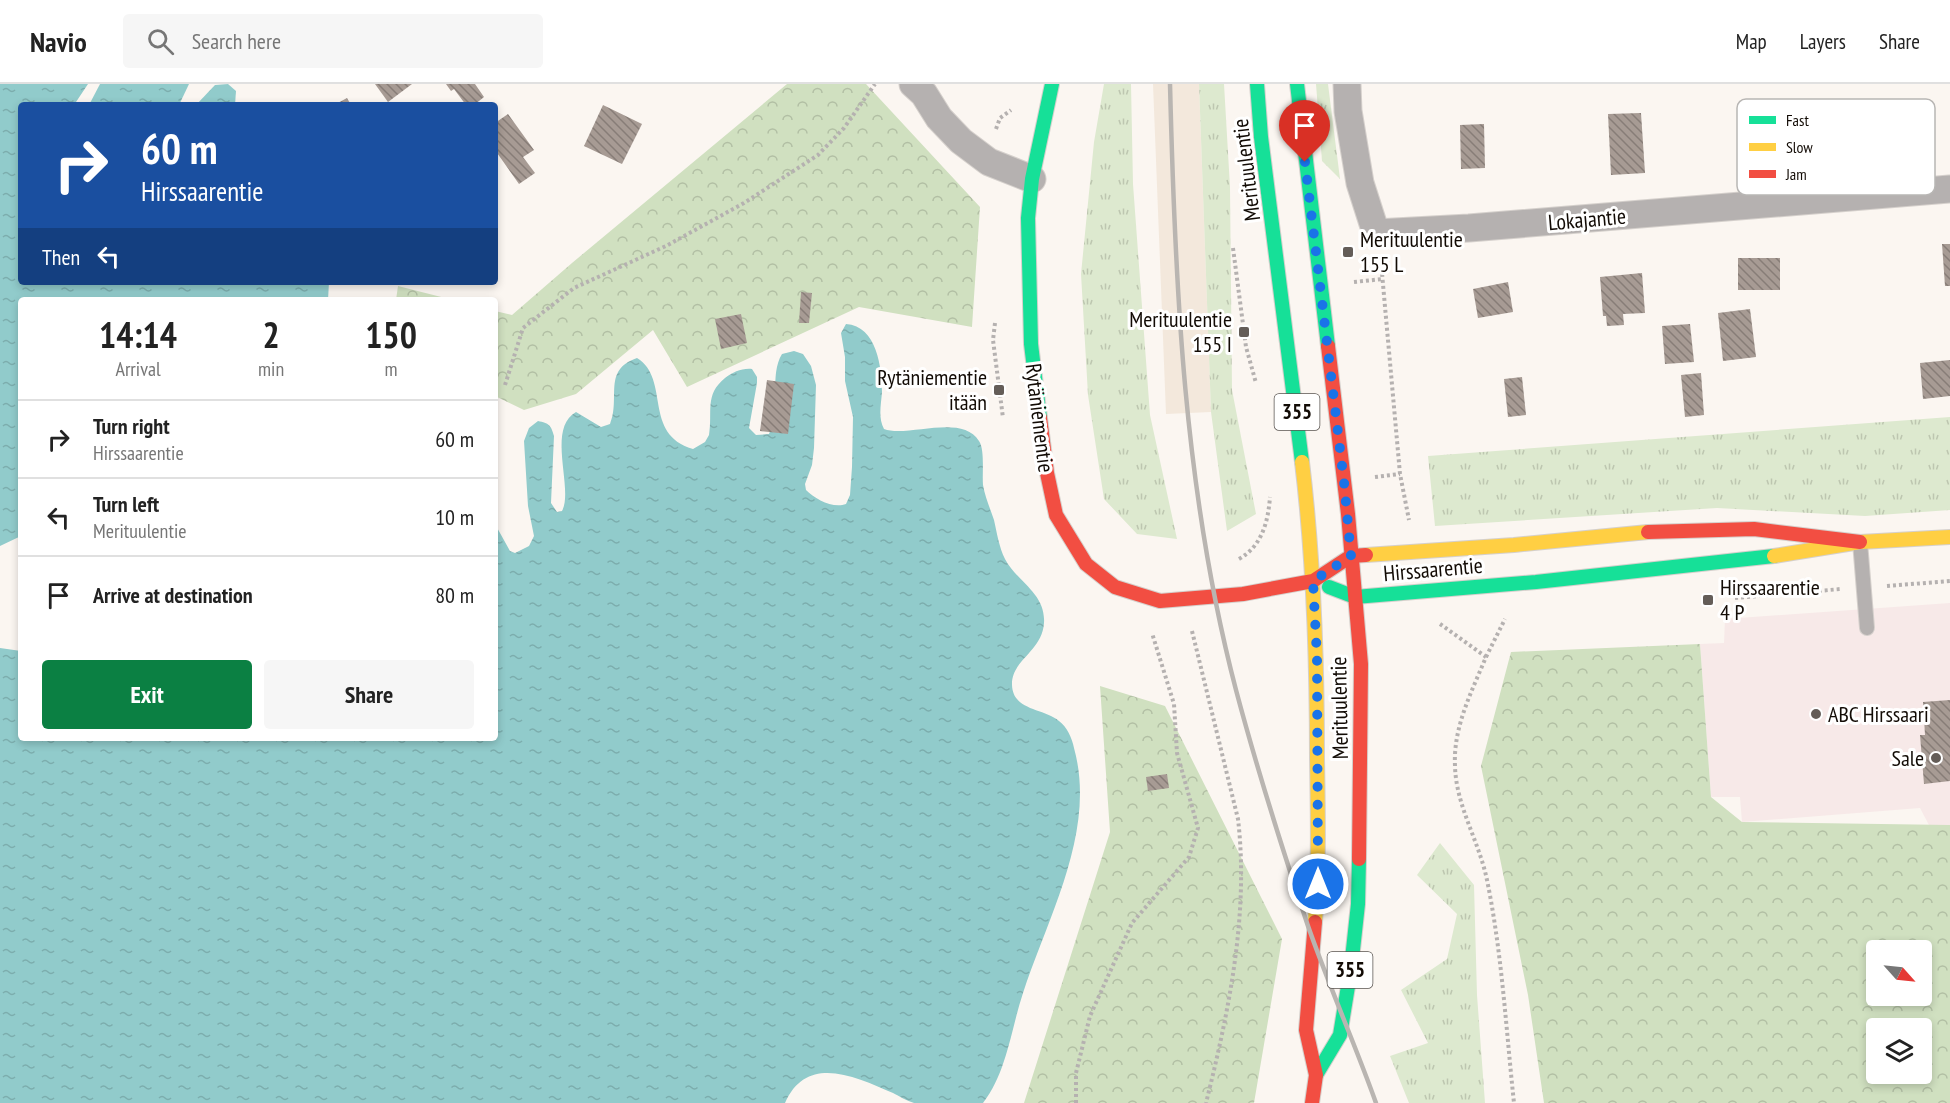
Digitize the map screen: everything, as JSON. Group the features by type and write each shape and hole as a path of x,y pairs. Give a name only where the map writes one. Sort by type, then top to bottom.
{"main road":[{"name":"Rytäniementie","path":"1052,84 1032,179 1028,218 1031,344 1047,473 1056,515 1086,564 1115,587 1160,601 1243,594 1313,581"},
{"name":"Merituulentie","path":"1257,84 1261,137 1307,498 1313,581 1317,657 1318,884 1306,1030 1316,1075 1312,1103"},
{"name":"Merituulentie","path":"1297,84 1344,482 1361,664 1358,904 1351,968 1340,1035 1316,1075"},
{"name":"Hirssaarentie","path":"1313,581 1351,556 1514,545 1645,532 1754,529 1860,542"},
{"name":"Hirssaarentie","path":"1313,581 1355,597 1536,582 1734,561 1860,542 1950,537"}],"street":[{"path":"913,84 924,94 939,118 961,141 989,162 1032,179"},
{"path":"1347,84 1348,111 1360,183 1376,233"},
{"name":"Lokajantie","path":"1935,190 1950,189"},
{"name":"Lokajantie","path":"1376,233 1469,228 1876,195"}],"lane":[{"path":"1860,542 1867,628"}],"path":[{"path":"505,385 523,328 574,288 666,246 735,208 819,155 844,128 875,84"},
{"path":"994,134 1000,118 1013,108"},
{"path":"1376,233 1383,279 1400,474 1411,530"},
{"path":"1233,248 1246,347"},
{"path":"1352,272 1354,282 1383,279"},
{"path":"993,340 1003,418"},
{"path":"1372,478 1400,474"},
{"path":"1237,560 1259,541 1268,518 1271,493"},
{"path":"1881,586 1950,580"},
{"path":"1076,1103 1076,1073 1090,1016 1132,923 1189,857 1198,828 1177,753 1174,704 1140,595"},
{"path":"1507,615 1486,657 1461,717 1455,764 1458,794 1486,876 1494,914 1514,1103"},
{"path":"1190,620 1238,819 1241,850 1241,881 1235,949 1221,1043 1206,1103"},
{"path":"1435,621 1486,657"}],"shaded area":[{"path":"1153,84 1199,84 1211,412 1166,414"},
{"path":"1950,603 1950,825 1930,827 1920,808 1742,822 1740,797 1711,797 1700,644 1724,643 1725,619"}],"green space":[{"path":"787,84 866,84 980,207 972,327 859,307 687,387 653,330 576,394 524,410 498,397 498,312 512,315"},
{"path":"1104,84 1131,84 1133,184 1150,415 1177,539 1137,534 1104,499 1088,395 1081,274 1094,142"},
{"path":"1199,84 1224,84 1230,187 1232,390 1256,514 1227,531 1211,412"},
{"path":"1316,84 1328,84 1340,179 1322,161"},
{"path":"398,286 441,297 396,297"},
{"path":"1950,417 1950,510 1865,516 1717,508 1435,526 1428,456"},
{"path":"1700,644 1711,797 1742,822 1950,825 1950,1103 1544,1103 1528,995 1481,766 1511,652"},
{"path":"1100,686 1165,706 1282,939 1254,1103 1024,1103 1110,832"},
{"path":"1440,843 1474,885 1477,995 1485,1103 1409,1103 1390,1056 1428,1043 1401,990 1447,959 1457,914 1417,875"}],"water":[{"path":"0,84 88,84 76,102 18,102 18,285 329,285 328,297 18,297 18,537 0,546"},
{"path":"100,84 189,84 180,102 91,102"},
{"path":"228,84 236,91 235,102 199,102 215,85"},
{"path":"846,324 856,327 865,332 876,350 881,372 880,416 884,429 906,431 948,427 971,433 979,441 983,456 984,489 1003,554 1010,567 1036,596 1043,613 1042,633 1013,676 1014,693 1023,704 1062,723 1069,733 1074,748 1079,779 1079,810 1075,842 1056,904 1023,993 1008,1050 998,1078 983,1103 914,1103 864,1081 833,1073 806,1078 794,1088 785,1103 0,1103 0,648 18,651 18,741 498,741 498,529 510,551 515,553 529,546 534,536 528,506 524,441 529,428 538,421 549,425 552,429 554,436 551,503 557,512 562,511 565,489 562,445 567,420 576,412 601,427 610,424 616,377 626,363 637,358 647,367 653,379 662,419 668,431 677,442 693,449 705,442 709,435 712,397 718,384 734,372 741,370 752,369 757,377 749,428 756,435 769,434 774,414 778,362 782,354 794,351 803,354 811,366 816,385 814,448 812,465 805,484 806,490 825,502 836,505 846,504 850,495 853,417 845,381 845,357 841,333"}],"building":[{"path":"375,84 412,84 388,102"},
{"path":"446,84 475,84 484,97 478,102 464,102 454,89 451,91"},
{"path":"603,105 642,124 622,164 584,146"},
{"path":"1641,113 1645,173 1611,175 1608,114"},
{"path":"508,114 534,150 523,157 535,173 519,184 498,154 498,121"},
{"path":"1484,124 1485,168 1461,169 1460,125"},
{"path":"1942,244 1950,244 1950,286 1945,286"},
{"path":"1738,258 1780,258 1780,290 1738,290"},
{"path":"1642,273 1645,313 1623,314 1624,325 1607,326 1606,316 1603,316 1600,277"},
{"path":"1508,282 1513,312 1478,318 1473,289"},
{"path":"801,292 812,293 809,323 799,323"},
{"path":"1750,309 1756,357 1723,361 1718,313"},
{"path":"741,314 747,343 721,349 715,319"},
{"path":"1690,324 1694,362 1665,364 1662,326"},
{"path":"1950,360 1950,396 1923,399 1920,363"},
{"path":"1701,373 1704,415 1685,417 1681,375"},
{"path":"1522,377 1526,415 1508,417 1504,379"},
{"path":"767,380 794,384 788,434 760,431"},
{"name":"Sale","path":"1950,700 1950,781 1924,784 1920,735 1925,735 1923,702"},
{"path":"1167,774 1169,788 1148,791 1146,777"}],"railway":[{"path":"1170,84 1175,236 1185,389 1204,540 1218,615 1261,779 1308,926 1376,1103"}],"traffic: fast":[{"path":"1040,418 1031,344 1028,218 1032,179 1052,84"},
{"path":"1257,84 1261,137 1302,462"},
{"path":"1297,84 1328,346"},
{"path":"1329,587 1355,597 1536,582 1774,556"},
{"path":"1316,1075 1340,1035 1358,904 1359,859"}],"traffic: slow":[{"path":"1302,462 1312,573 1315,647 1318,840 1315,922"},
{"path":"1366,555 1514,545 1648,532"},
{"path":"1774,556 1860,542 1950,537"}],"traffic: jam":[{"path":"1328,346 1348,514 1361,664 1359,859"},
{"path":"1040,418 1047,473 1056,515 1086,564 1115,587 1160,601 1243,594 1313,581 1351,556 1366,555"},
{"path":"1648,532 1754,529 1860,542"},
{"path":"1312,1103 1316,1075 1306,1030 1315,922"}],"place":[{"name":"Merituulentie 155 L","path":"1348,252"},
{"name":"Merituulentie 155 I","path":"1244,332"},
{"name":"Rytäniementie itään","path":"999,390"},
{"name":"Hirssaarentie 4 P","path":"1708,600"},
{"name":"ABC Hirssaari","path":"1816,714"},
{"name":"Sale","path":"1936,758"}],"route":[{"path":"1305,162 1348,514 1351,556 1313,581 1317,657 1318,884"}]}
